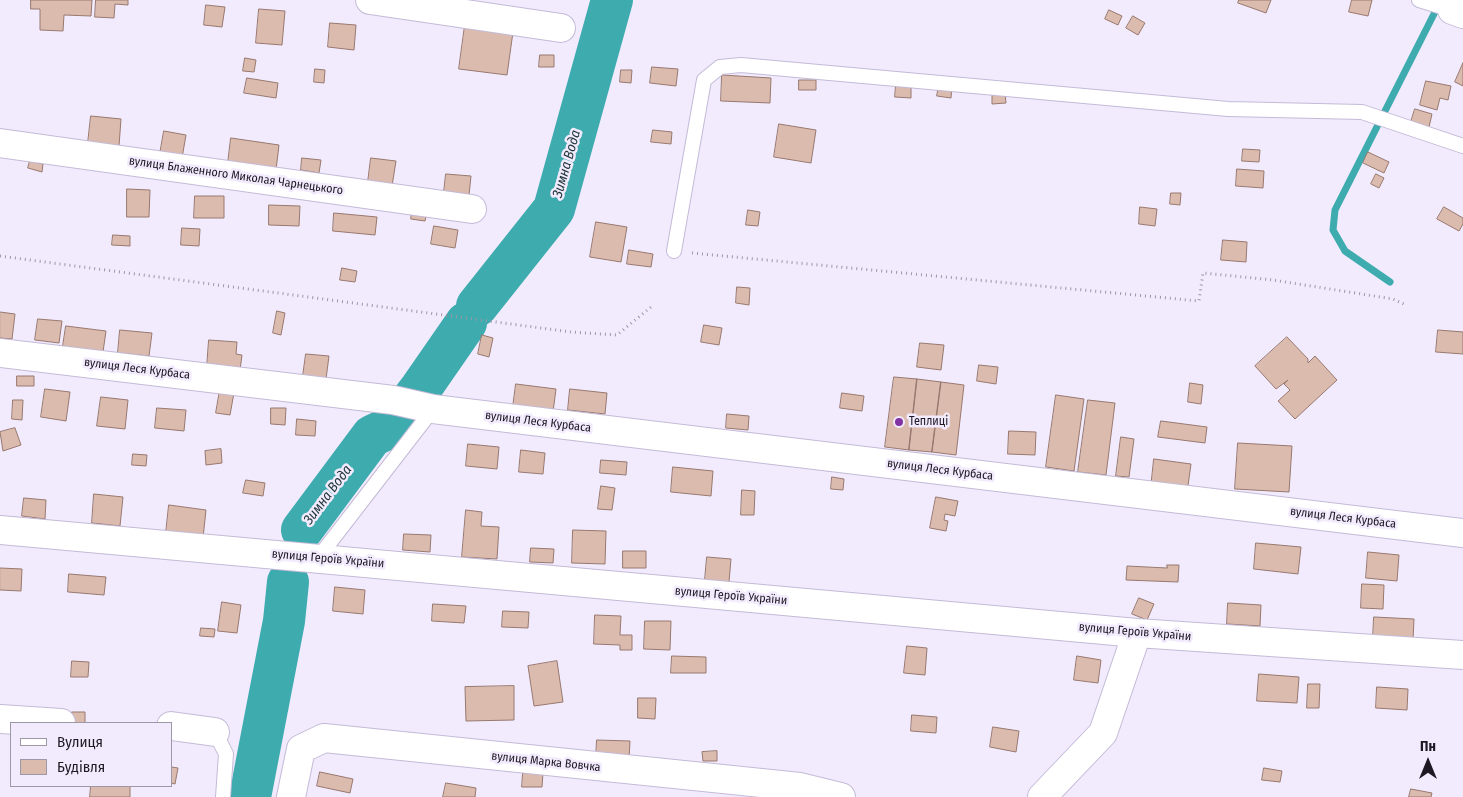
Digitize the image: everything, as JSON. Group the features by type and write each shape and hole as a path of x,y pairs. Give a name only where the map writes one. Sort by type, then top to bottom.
{"street":[{"path":"370,0 561,28"},
{"name":"вулиця Блаженного Миколая Чарнецького","path":"0,143 472,209"},
{"name":"вулиця Леся Курбаса","path":"0,353 1463,533"},
{"name":"вулиця Героїв України","path":"0,530 1137,633 1463,655"},
{"path":"1042,797 1102,733 1137,633"},
{"path":"0,719 46,722"},
{"path":"172,726 215,732"},
{"name":"вулиця Марка Вовчка","path":"291,797 301,749 324,738 800,787 842,797"}],"lane":[{"path":"1419,0 1458,12"},
{"path":"674,251 704,80 720,67 741,65 1228,109 1362,112 1463,146"},
{"path":"318,558 415,405"},
{"path":"215,732 226,754 223,797"}],"path":[{"path":"674,251 1199,301 1203,274 1273,280 1393,299 1406,305"},
{"path":"0,256 572,332 618,335 651,306"}],"building":[{"path":"31,0 92,0 91,16 64,15 63,31 40,30 40,9 31,9"},
{"path":"96,0 128,0 128,5 115,4 114,18 95,17"},
{"path":"1239,0 1271,0 1266,13 1238,3"},
{"path":"1352,0 1372,0 1368,16 1349,12"},
{"path":"206,5 225,7 222,27 204,25"},
{"path":"259,9 285,11 282,45 256,43"},
{"path":"1109,10 1122,16 1118,25 1105,19"},
{"path":"1133,16 1145,23 1138,35 1126,28"},
{"path":"330,23 356,25 354,50 328,47"},
{"path":"465,25 513,32 507,75 459,69"},
{"path":"540,55 554,55 554,67 539,67"},
{"path":"245,58 256,60 254,72 243,71"},
{"path":"1463,63 1463,86 1455,82"},
{"path":"652,67 678,69 676,86 650,83"},
{"path":"315,69 325,70 324,83 314,82"},
{"path":"621,70 632,70 631,83 620,82"},
{"path":"722,75 771,78 770,103 721,101"},
{"path":"247,78 278,83 276,98 244,93"},
{"path":"799,80 816,80 816,90 799,90"},
{"path":"1426,81 1451,86 1448,100 1440,98 1437,110 1420,105"},
{"path":"896,85 911,86 911,98 895,97"},
{"path":"939,85 952,86 951,98 937,96"},
{"path":"1005,93 1006,103 992,104 992,94"},
{"path":"1415,109 1432,114 1429,127 1411,122"},
{"path":"91,116 121,119 119,146 88,143"},
{"path":"779,124 816,130 811,163 774,157"},
{"path":"653,130 672,132 671,144 651,142"},
{"path":"164,131 186,135 182,158 160,154"},
{"path":"231,138 279,145 276,170 228,163"},
{"path":"1243,149 1260,150 1259,162 1242,161"},
{"path":"1368,152 1389,162 1384,173 1363,163"},
{"path":"302,158 321,160 319,173 301,170"},
{"path":"371,158 396,161 392,186 368,182"},
{"path":"30,161 43,164 42,172 28,168"},
{"path":"1237,169 1264,171 1263,188 1236,186"},
{"path":"446,174 471,176 469,195 444,192"},
{"path":"1376,174 1384,178 1379,188 1371,184"},
{"path":"127,189 150,190 149,217 127,217"},
{"path":"1171,193 1181,193 1180,205 1170,204"},
{"path":"195,196 224,196 224,218 194,218"},
{"path":"269,205 300,206 299,226 269,225"},
{"path":"413,205 428,208 425,221 411,219"},
{"path":"1140,207 1157,209 1155,226 1139,224"},
{"path":"1444,207 1463,218 1463,224 1459,231 1437,219"},
{"path":"748,210 760,212 758,226 746,225"},
{"path":"334,213 377,217 375,235 333,231"},
{"path":"596,222 627,227 621,262 590,257"},
{"path":"434,226 458,230 455,248 431,244"},
{"path":"182,228 200,229 199,246 181,245"},
{"path":"113,235 130,236 130,246 112,245"},
{"path":"1223,240 1247,242 1246,262 1221,260"},
{"path":"629,250 653,254 651,267 627,264"},
{"path":"342,268 357,271 355,282 340,280"},
{"path":"737,287 750,288 749,305 736,303"},
{"path":"277,311 285,313 281,335 273,333"},
{"path":"0,312 15,314 12,339 0,338"},
{"path":"38,319 62,321 59,343 35,340"},
{"path":"704,325 722,328 719,345 701,342"},
{"path":"66,326 106,331 103,352 63,346"},
{"path":"120,330 152,333 149,356 118,353"},
{"path":"1438,330 1463,332 1463,354 1436,352"},
{"path":"482,335 493,338 489,357 478,354"},
{"path":"1287,337 1308,359 1308,363 1315,356 1337,380 1295,419 1278,401 1290,390 1284,384 1288,380 1276,389 1255,366"},
{"path":"209,340 237,342 236,354 242,355 240,370 207,367"},
{"path":"920,343 944,345 941,370 917,367"},
{"path":"306,354 329,356 326,379 303,376"},
{"path":"979,365 998,367 996,384 977,381"},
{"path":"17,376 34,376 34,386 17,386"},
{"path":"894,377 917,379 909,450 885,447"},
{"path":"917,379 941,382 932,452 909,450"},
{"path":"941,382 964,385 956,455 932,452"},
{"path":"1190,383 1203,385 1201,404 1188,402"},
{"path":"221,384 235,387 230,415 216,413"},
{"path":"516,384 556,389 553,412 513,407"},
{"path":"45,389 70,392 66,421 41,417"},
{"path":"570,389 607,393 605,414 568,410"},
{"path":"842,393 864,396 862,411 840,408"},
{"path":"1056,395 1084,399 1074,471 1046,467"},
{"path":"101,397 128,400 125,429 97,426"},
{"path":"13,400 23,400 22,420 12,419"},
{"path":"1088,400 1115,403 1106,475 1078,472"},
{"path":"157,408 186,410 184,431 155,428"},
{"path":"271,408 286,408 285,425 271,424"},
{"path":"727,414 749,416 748,430 726,428"},
{"path":"297,419 316,421 315,436 296,435"},
{"path":"1161,421 1207,427 1205,443 1158,437"},
{"path":"15,428 21,445 3,451 0,432"},
{"path":"1009,431 1036,432 1035,455 1008,454"},
{"path":"1121,437 1134,439 1129,477 1116,476"},
{"path":"1238,443 1292,446 1289,492 1235,489"},
{"path":"468,444 499,447 497,469 466,466"},
{"path":"221,449 222,463 206,465 205,451"},
{"path":"521,450 545,453 543,474 519,472"},
{"path":"133,454 147,455 146,466 132,465"},
{"path":"1154,459 1191,464 1187,493 1151,488"},
{"path":"601,460 627,462 626,475 600,473"},
{"path":"673,467 713,471 711,496 671,492"},
{"path":"832,477 844,479 843,490 831,489"},
{"path":"246,480 265,483 263,496 243,493"},
{"path":"601,486 615,488 612,510 598,509"},
{"path":"742,490 755,491 754,515 741,515"},
{"path":"94,494 123,497 120,526 92,523"},
{"path":"936,497 958,501 955,516 945,514 944,520 948,521 946,531 930,528"},
{"path":"24,498 46,500 45,519 22,516"},
{"path":"169,505 206,510 203,538 166,533"},
{"path":"466,510 482,512 481,526 499,527 497,559 462,557"},
{"path":"573,530 606,531 605,564 572,563"},
{"path":"404,534 431,535 430,552 403,550"},
{"path":"1256,543 1301,547 1298,574 1254,569"},
{"path":"531,548 554,549 553,563 530,562"},
{"path":"623,551 646,551 646,568 623,568"},
{"path":"1368,552 1399,555 1397,581 1366,578"},
{"path":"707,557 731,559 729,582 705,580"},
{"path":"1167,565 1179,565 1178,582 1126,580 1127,566 1167,568"},
{"path":"0,568 22,569 21,591 0,590"},
{"path":"69,574 106,577 104,595 68,592"},
{"path":"1362,584 1384,585 1383,609 1361,608"},
{"path":"335,587 365,590 363,614 333,611"},
{"path":"1139,598 1154,604 1147,620 1132,614"},
{"path":"222,602 241,605 237,633 218,631"},
{"path":"1228,603 1261,605 1260,626 1227,624"},
{"path":"433,604 466,606 464,623 432,621"},
{"path":"503,611 529,612 528,628 502,627"},
{"path":"595,615 621,616 620,635 632,635 632,650 620,650 620,645 594,644"},
{"path":"1374,617 1414,619 1413,640 1373,638"},
{"path":"645,621 671,621 670,650 644,649"},
{"path":"201,628 215,629 214,637 200,636"},
{"path":"907,646 927,648 925,675 904,673"},
{"path":"672,656 706,657 706,673 671,673"},
{"path":"1077,656 1101,660 1098,683 1074,680"},
{"path":"72,661 89,662 88,677 71,677"},
{"path":"557,661 563,702 534,706 528,666"},
{"path":"1259,674 1299,677 1297,703 1257,701"},
{"path":"1308,684 1320,684 1319,708 1307,708"},
{"path":"514,686 514,720 466,721 465,687"},
{"path":"1377,687 1408,689 1407,710 1376,708"},
{"path":"638,698 656,698 655,719 638,718"},
{"path":"72,712 85,712 85,722 72,722"},
{"path":"912,715 937,717 936,733 911,731"},
{"path":"993,727 1019,731 1016,752 990,747"},
{"path":"597,740 630,741 629,759 596,758"},
{"path":"717,751 717,761 703,761 702,752"},
{"path":"172,767 178,768 175,784 172,783"},
{"path":"1264,768 1282,771 1280,782 1262,780"},
{"path":"320,772 353,779 350,793 317,786"},
{"path":"523,773 543,773 542,787 522,787"},
{"path":"446,783 476,788 475,797 443,797"},
{"path":"91,787 130,787 130,797 90,797"},
{"path":"1411,789 1432,793 1431,797 1409,797"}],"waterway":[{"name":"Зимна Вода","path":"477,306 554,209 612,0"},
{"path":"1390,282 1345,251 1333,230 1335,210 1439,4"},
{"name":"Зимна Вода","path":"302,530 372,436 391,427 421,388 466,323"},
{"name":"Зимна Вода","path":"250,797 284,621 288,582"}],"place":[{"name":"Теплиці","path":"899,422"}]}
